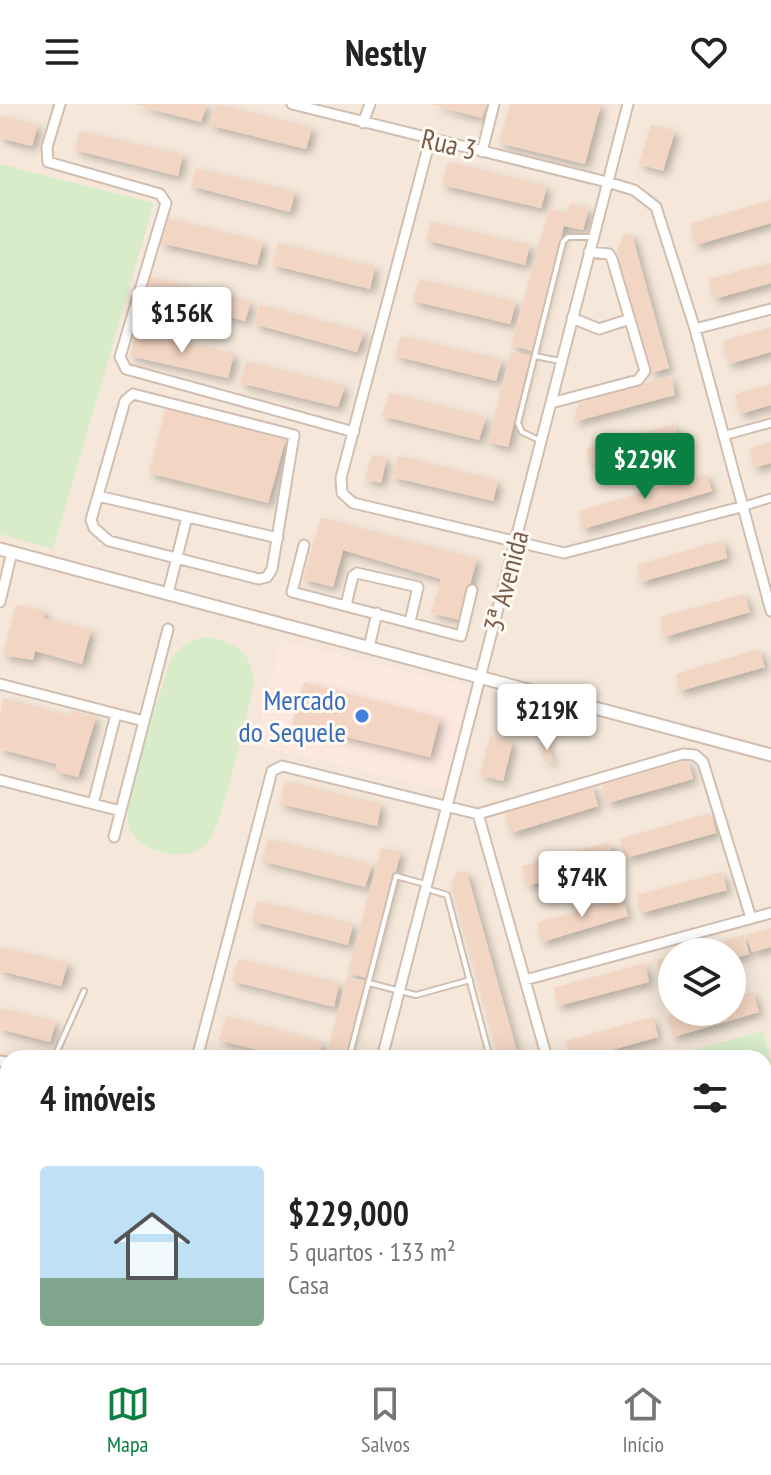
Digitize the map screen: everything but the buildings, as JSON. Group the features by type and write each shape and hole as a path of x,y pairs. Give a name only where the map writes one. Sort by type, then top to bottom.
{"street":[{"path":"60,104 47,147 48,162 165,197 166,203 120,357 121,364 126,369 354,432"},
{"name":"Rua 3","path":"292,104 607,182 634,190 656,207 695,329 771,611"},
{"path":"363,123 370,104"},
{"path":"482,152 494,104"},
{"name":"3ª Avenida","path":"384,1050 628,104"},
{"path":"430,140 341,478 342,493 353,503 564,553 580,552 771,498"},
{"path":"551,403 642,377 645,371 612,259 609,254 589,252"},
{"path":"695,329 771,309"},
{"path":"572,318 599,329 630,319"},
{"path":"133,394 294,435 278,538 272,569 267,577 259,579 109,541 100,535 91,520 98,496 125,401 133,394"},
{"path":"723,436 771,423"},
{"path":"98,496 278,538"},
{"path":"168,593 187,517"},
{"path":"304,545 292,592 461,636 472,590"},
{"path":"1,597 6,551 771,755"},
{"path":"346,605 357,573 418,587 410,622"},
{"path":"369,647 377,613"},
{"path":"114,837 168,629"},
{"path":"0,684 144,721"},
{"path":"93,804 116,714"},
{"path":"199,1050 272,771 282,766 478,814 683,754 695,755 703,762 751,918"},
{"path":"0,780 121,811"},
{"path":"478,814 545,1050"},
{"path":"525,980 771,913"}],"lane":[{"path":"542,441 522,432 518,423 563,242 568,237 593,237"},
{"path":"535,356 562,361"},
{"path":"351,1050 396,876 447,895 488,1050"},
{"path":"369,983 416,995 470,980"},
{"path":"58,1050 84,991"}],"shaded area":[{"path":"0,104 771,104 771,1050 0,1050"},
{"name":"Mercado do Sequele","path":"281,641 470,687 444,790 255,745"}],"green space":[{"path":"0,164 154,203 53,549 0,534"},
{"path":"206,637 234,645 240,650 250,664 254,684 227,793 213,832 207,843 194,852 164,853 146,846 133,834 128,821 132,790 170,661 185,644"},
{"path":"763,1031 768,1050 694,1050"}],"place":[{"name":"Mercado do Sequele","path":"362,716"}]}
